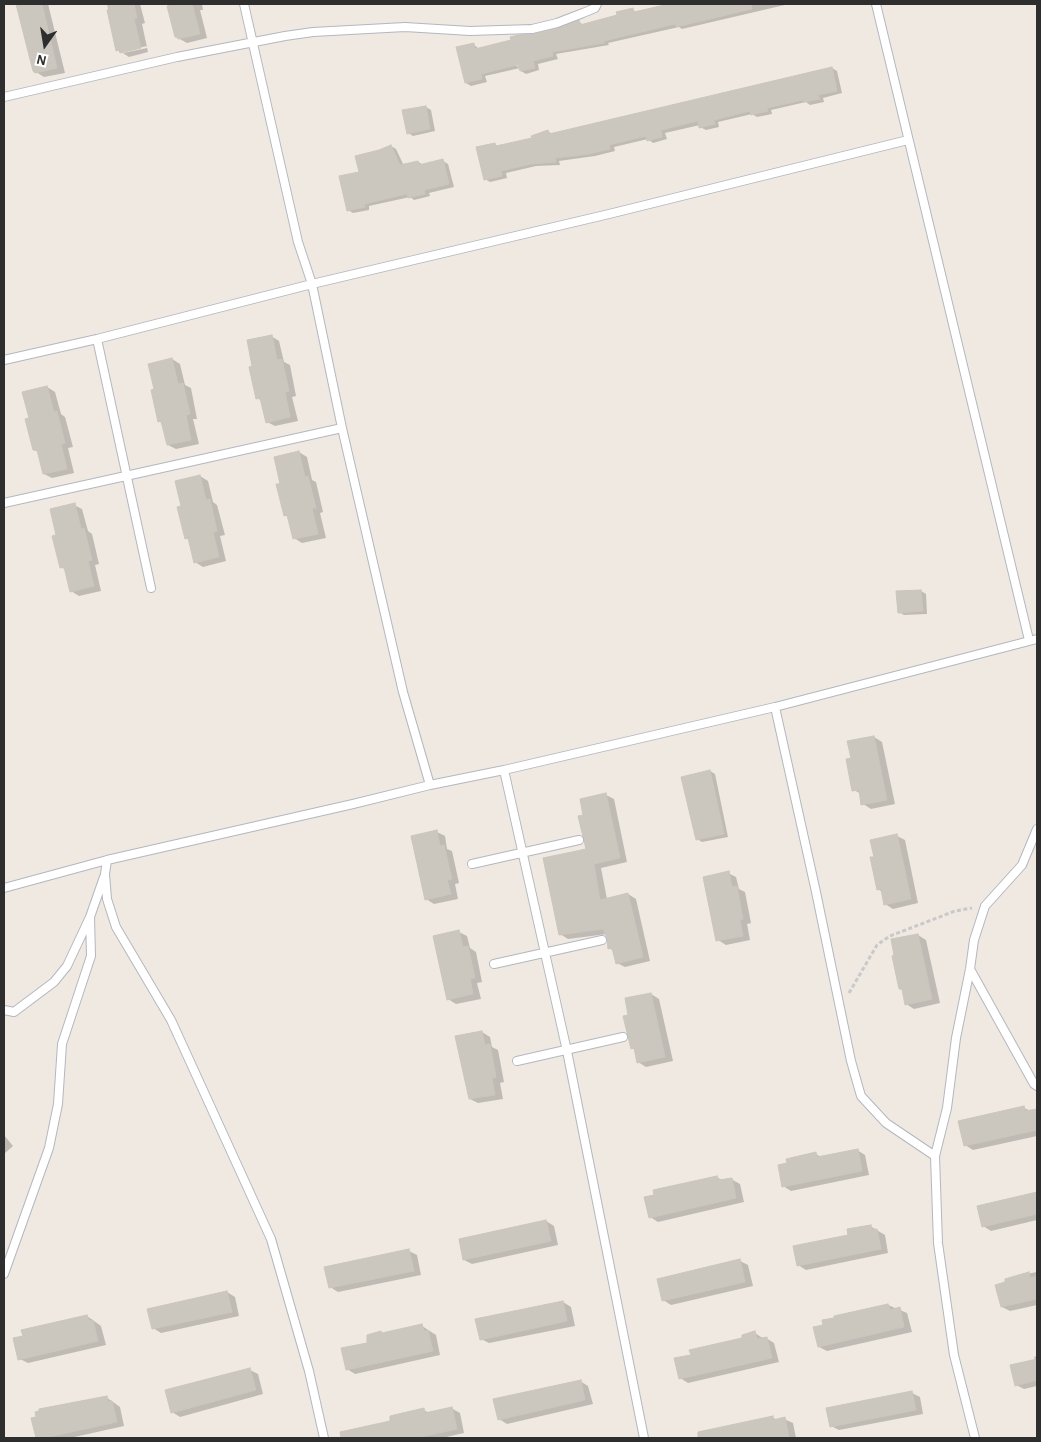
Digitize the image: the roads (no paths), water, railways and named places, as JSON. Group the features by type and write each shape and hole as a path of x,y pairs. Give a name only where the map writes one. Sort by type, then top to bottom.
{"lane":[{"path":"244,4 296,233 312,284 342,428 403,692 430,785"},
{"path":"4,97 177,57 313,32 405,27 470,31 532,29 574,17 594,8 597,4"},
{"path":"4,888 107,860 775,707 1033,640 908,140 876,4"},
{"path":"4,360 97,339 312,284 609,214 908,140"},
{"path":"97,339 151,588"},
{"path":"4,503 342,428"},
{"path":"775,707 851,1061 861,1096 886,1122 935,1156"},
{"path":"504,770 567,1051 644,1438"},
{"path":"975,1438 953,1346 938,1243 935,1156 947,1108 956,1038 974,940 985,906 1022,865 1037,829"},
{"path":"472,864 579,840"},
{"path":"4,1010 14,1012 54,982 67,966 90,917 105,874 107,860"},
{"path":"105,874 107,900 116,927 172,1020 271,1239 309,1371 324,1438"},
{"path":"4,1274 49,1148 58,1104 62,1044 91,956 90,917"},
{"path":"494,964 602,940"},
{"path":"970,969 1037,1086"},
{"path":"517,1061 623,1037"}]}
